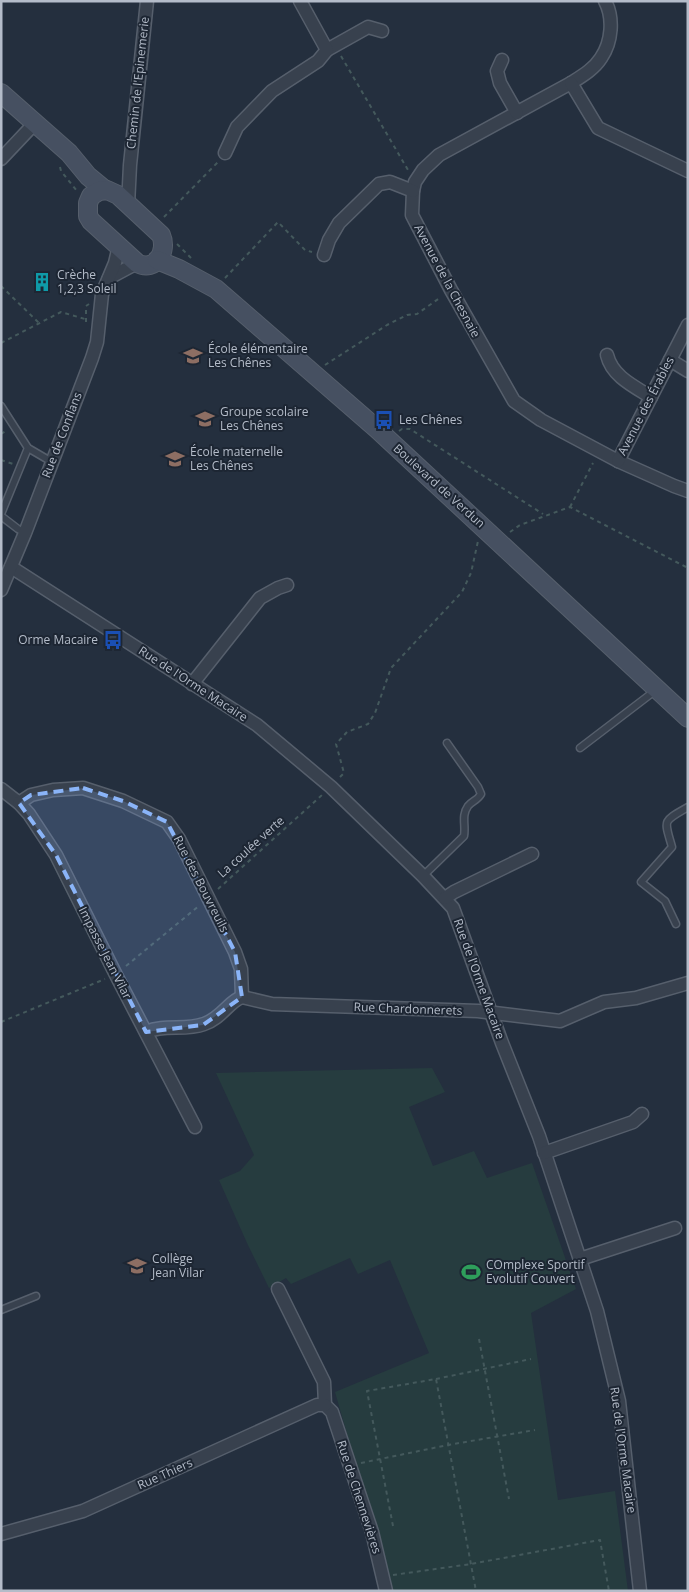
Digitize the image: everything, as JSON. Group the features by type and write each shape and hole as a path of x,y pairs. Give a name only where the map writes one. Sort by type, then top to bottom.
{"main road":[{"path":"1,93 81,182 89,200"},
{"path":"1,107 70,153 88,176 108,191"},
{"path":"108,191 95,193 89,200 87,210 91,221 137,263 148,265 161,254"},
{"name":"Boulevard de Verdun","path":"108,191 128,204 160,235 161,254 179,269 216,289 308,371 377,429 688,718"}],"street":[{"name":"Chemin de l'Epinemerie","path":"128,204 130,165 147,1"},
{"path":"300,1 331,47"},
{"path":"324,255 329,240 339,223 379,184 390,182 414,187 423,170 439,155 587,73 601,58 610,37 610,22 605,1"},
{"path":"225,153 237,127 272,91 318,61 331,47 368,27 382,30"},
{"path":"502,60 497,71 500,82 517,112"},
{"path":"571,83 598,128 688,171"},
{"path":"1,158 31,127"},
{"name":"Chemin de l'Epinemerie","path":"108,191 120,187 130,165"},
{"name":"Avenue de la Chesnaie","path":"414,187 412,215 451,290 514,401 540,420 618,461 688,490"},
{"name":"Rue de Conflans","path":"1,590 25,533 92,358 100,324 102,294 119,246"},
{"path":"109,278 137,263"},
{"name":"Avenue des Érables","path":"618,461 688,325"},
{"path":"607,355 608,361 625,381 651,397"},
{"path":"670,360 688,371"},
{"name":"Rue de l'Orme Macaire","path":"11,567 257,725 331,787 424,876 453,908 544,1153 598,1311 619,1401 640,1591"},
{"path":"192,684 260,598 287,585"},
{"name":"Rue des Bouvreuils","path":"20,803 30,795 53,790 83,788 123,801 167,822 179,839 236,952 241,969 242,997"},
{"name":"Impasse Jean Vilar","path":"1,789 20,803 37,824 56,855 195,1127"},
{"path":"444,898 532,854"},
{"name":"Rue Chardonnerets","path":"242,997 272,1004 478,1011 560,1021 604,1002 636,998 688,983"},
{"path":"146,1032 164,1028 190,1028 209,1022 221,1015 235,1001 242,997"},
{"path":"544,1153 634,1122 642,1114"},
{"path":"580,1259 675,1228"},
{"path":"278,1289 324,1382 325,1405"},
{"name":"Rue Thiers","path":"1,1534 83,1511 316,1405 325,1405"},
{"name":"Rue de Chennevières","path":"325,1405 332,1412 372,1532 384,1576 386,1591"}],"lane":[{"path":"1,406 28,448 52,462"},
{"path":"25,533 1,515 28,448"},
{"path":"580,748 657,689"},
{"path":"424,876 464,836 463,817 467,807 479,798 481,794 447,743"},
{"path":"676,924 665,901 641,882 672,847 666,824 668,819 688,807"},
{"path":"1,1310 36,1296"}],"path":[{"path":"331,47 414,187"},
{"path":"153,228 225,153"},
{"path":"216,289 278,222 305,250 324,255"},
{"path":"1,286 39,323"},
{"path":"308,371 321,367 387,325 407,315 417,314 451,290"},
{"path":"1,343 61,312 100,324"},
{"path":"394,433 402,428 410,429 544,515"},
{"path":"570,507 599,451"},
{"path":"506,535 520,525 570,507 688,568"},
{"name":"La coulée verte","path":"1,1022 116,974 208,899 331,787 344,773 336,744 347,732 368,724 375,712 391,668 462,592 471,573 478,537 486,529"},
{"path":"479,1339 509,1499"},
{"path":"394,1526 367,1391 531,1359"},
{"path":"436,1378 476,1591"},
{"path":"349,1465 535,1430"},
{"path":"384,1576 414,1574 600,1540 609,1591"}],"highlighted area":[{"path":"83,788 123,801 167,822 235,952 242,997 203,1025 146,1032 56,855 19,803 31,795"}],"green space":[{"path":"432,1068 445,1092 409,1107 433,1166 474,1151 487,1178 532,1163 576,1289 531,1313 558,1500 615,1491 628,1591 392,1591 335,1392 429,1353 390,1260 358,1274 350,1258 291,1284 286,1278 269,1288 219,1180 240,1171 254,1155 216,1073"}],"place":[{"name":"Crèche 1,2,3 Soleil","path":"42,282"},
{"name":"École élémentaire Les Chênes","path":"193,356"},
{"name":"Groupe scolaire Les Chênes","path":"205,419"},
{"name":"Les Chênes","path":"384,420"},
{"name":"École maternelle Les Chênes","path":"175,459"},
{"name":"Orme Macaire","path":"113,640"},
{"name":"Collège Jean Vilar","path":"137,1266"},
{"name":"COmplexe Sportif Evolutif Couvert","path":"471,1272"}]}
